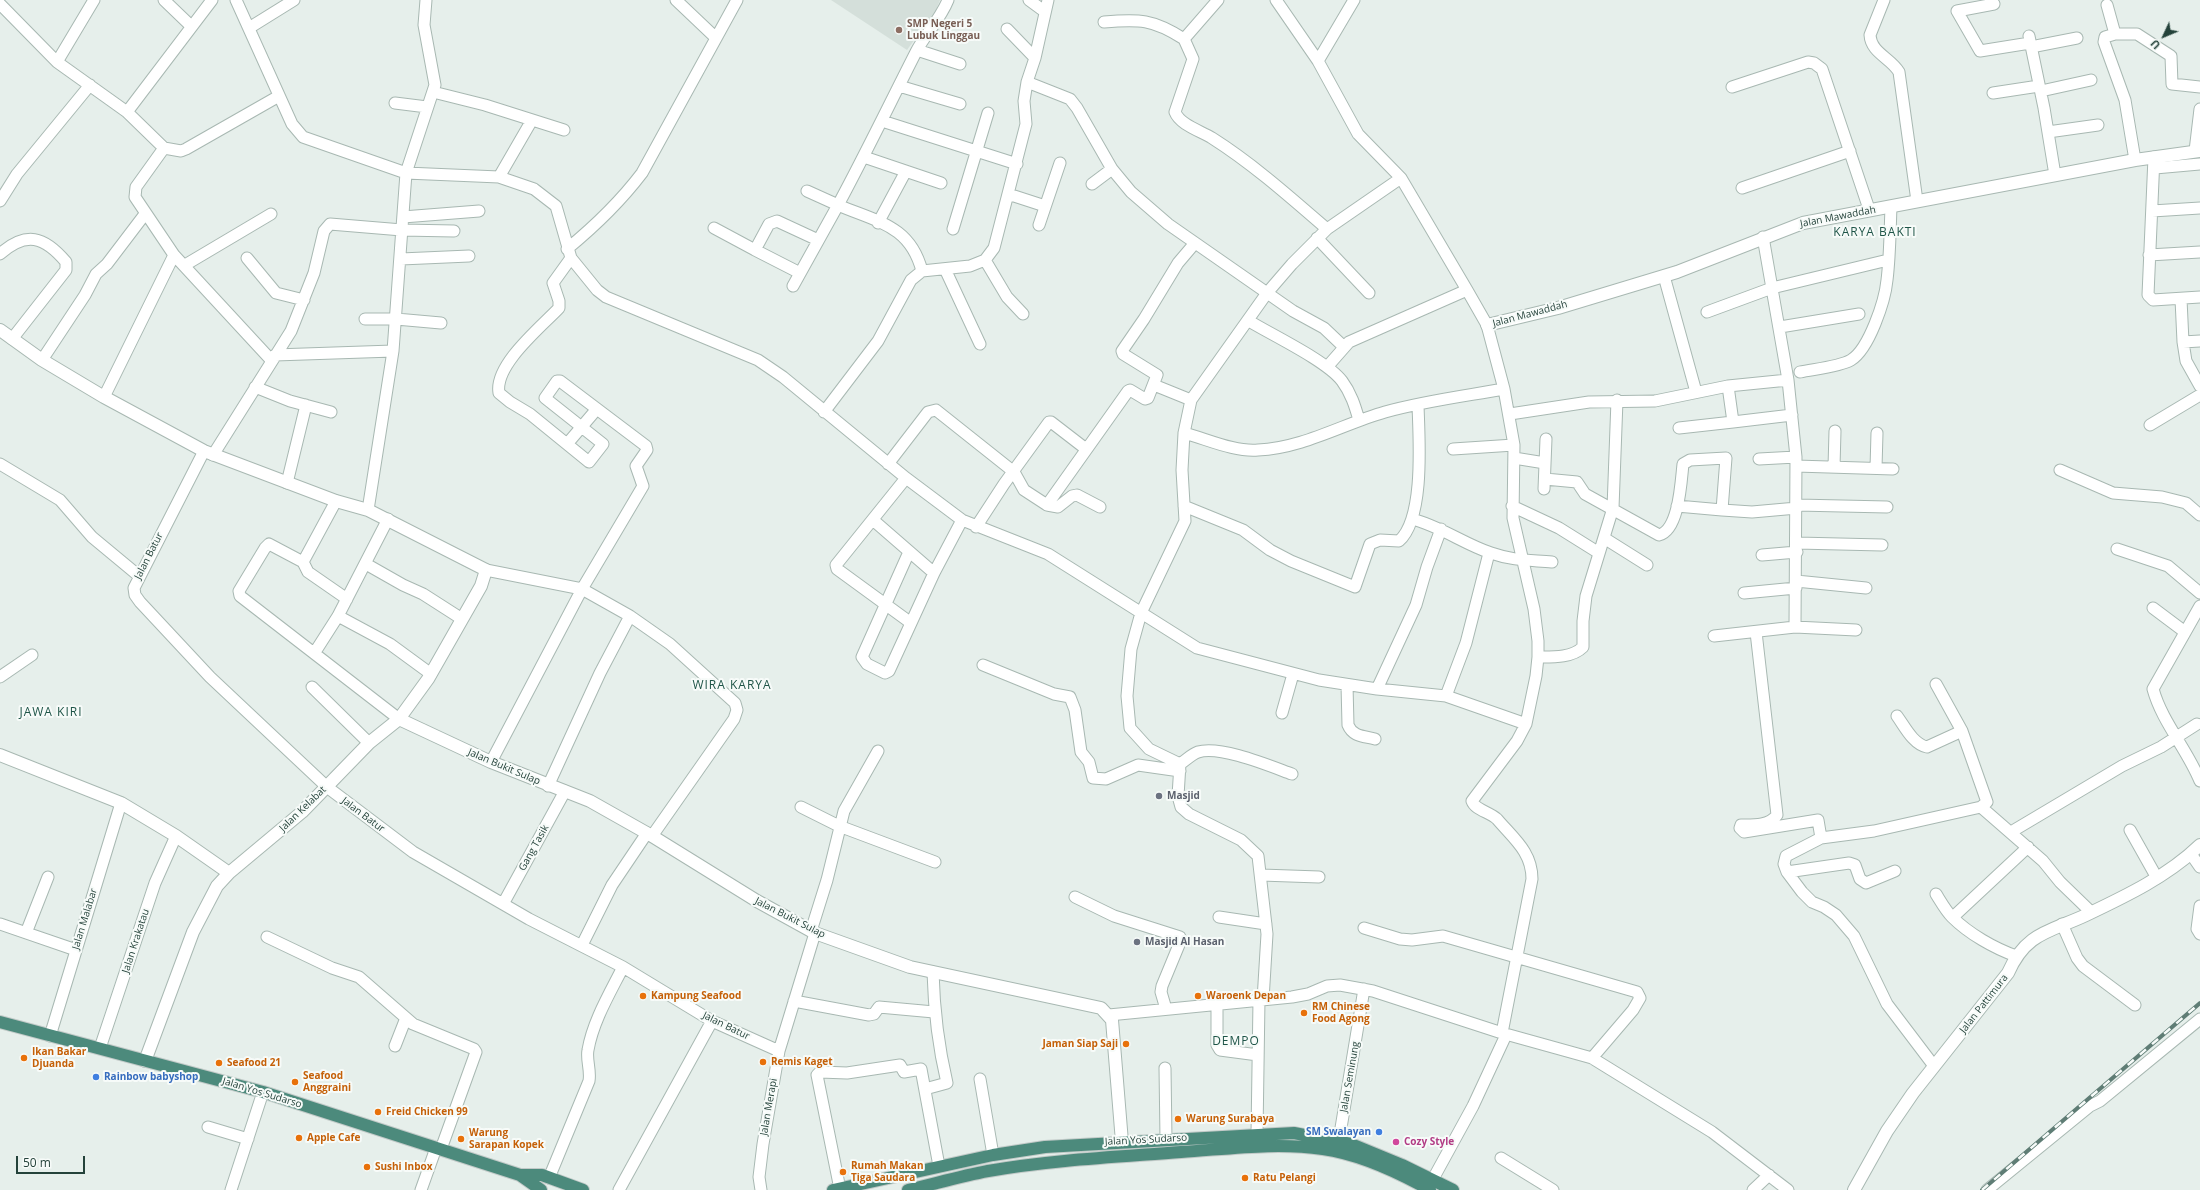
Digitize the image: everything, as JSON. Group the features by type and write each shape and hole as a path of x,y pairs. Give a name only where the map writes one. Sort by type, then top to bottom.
{"highway":[{"name":"Jalan Yos Sudarso","path":"0,1022 263,1092 520,1175 542,1175 583,1190"},
{"name":"Jalan Yos Sudarso","path":"836,1189 993,1155 1045,1147 1294,1133 1339,1140 1431,1184 1453,1190"},
{"path":"1122,1142 1122,1157"},
{"name":"Jalan Yos Sudarso","path":"908,1190 987,1171 1047,1163 1257,1146 1295,1146 1324,1149 1375,1158"},
{"name":"Jalan Yos Sudarso","path":"520,1175 541,1190"}],"street":[{"path":"57,62 94,0"},
{"path":"164,0 190,26"},
{"path":"126,112 190,26 212,0"},
{"path":"236,0 292,124 303,137 406,173 499,177 534,189 556,206 569,254 597,290 606,297 745,353 783,377 888,464 962,520 976,527 1048,554 1202,651 1293,674 1347,685 1446,696 1526,724"},
{"path":"249,28 294,0"},
{"path":"368,510 393,351 401,259 406,173 435,85 424,25 426,0"},
{"path":"676,0 716,38"},
{"path":"491,762 582,589 641,492 643,486 642,479 636,466 646,450 646,446 596,410 560,381 557,381 545,398 603,445 590,462 499,393 500,380 506,367 518,351 559,308 560,301 553,283 569,254 625,195 642,173 737,0"},
{"path":"793,286 864,157 917,50 941,16 948,0"},
{"path":"824,412 878,341 911,280 922,271 970,266 985,260 994,248 1017,164 1026,124 1024,101 1027,82 1035,58 1046,5 1029,0"},
{"path":"1184,39 1218,0"},
{"path":"1318,61 1354,0"},
{"path":"1884,0 1870,39 1875,49 1896,66 1899,72 1918,201"},
{"path":"1281,3 1318,61 1358,134 1400,178 1487,326 1510,414 1514,445 1512,506 1515,530 1524,562 1534,609 1538,641 1536,676 1526,724 1517,741 1472,798 1472,801 1475,807 1493,815 1528,856 1531,862 1532,879 1504,1034 1472,1106 1431,1184"},
{"path":"4,4 57,62 126,112 164,148 181,151 186,149 279,96"},
{"path":"1994,4 1957,11 1980,51 2030,42 2077,38"},
{"path":"2107,5 2115,34"},
{"path":"1104,22 1137,20 1146,21 1166,27 1184,39 1193,59 1175,112 1179,120 1198,129 1241,156 1327,229"},
{"path":"1007,29 1035,58"},
{"path":"2135,160 2125,100 2104,42 2105,37 2115,34 2137,34 2170,54 2172,58 2172,84 2200,87"},
{"path":"2030,42 2040,88 2055,175"},
{"path":"917,50 960,64"},
{"path":"1732,87 1808,62 1814,62 1822,69 1869,209"},
{"path":"1993,93 2040,88 2091,80"},
{"path":"1027,82 1070,99 1112,169 1131,192 1168,224 1267,293 1324,328 1344,347"},
{"path":"0,202 18,174 90,85"},
{"path":"900,86 960,104"},
{"path":"432,92 564,130"},
{"path":"396,103 427,107"},
{"path":"2197,151 2200,109"},
{"path":"953,229 988,113"},
{"path":"499,177 532,120"},
{"path":"882,122 1017,164"},
{"path":"2048,132 2098,125"},
{"path":"164,148 136,187 135,197 174,255 273,358 393,351"},
{"path":"1742,188 1850,151"},
{"name":"Jalan Mawaddah","path":"1487,326 1558,308 1664,276 1803,223 1869,209 1891,207 2135,160 2155,162 2197,151"},
{"path":"864,157 941,183"},
{"path":"2200,164 2155,162 2148,295 2153,300 2200,297"},
{"path":"1039,226 1060,163"},
{"path":"1092,184 1112,169"},
{"path":"878,223 906,171"},
{"path":"1180,770 1149,749 1130,728 1128,688 1131,650 1141,613 1185,521 1184,433 1191,400 1249,321 1267,293 1318,238 1327,229 1400,178"},
{"path":"807,191 898,232 909,240 918,254 922,271"},
{"path":"1008,194 1046,206"},
{"path":"1800,372 1849,361 1862,351 1877,316 1887,282 1891,207"},
{"path":"2152,211 2200,208"},
{"path":"403,217 479,211"},
{"path":"42,360 85,295 96,274 107,264 145,214"},
{"path":"185,265 271,214"},
{"path":"755,250 770,224 777,221 818,240"},
{"name":"Jalan Batur","path":"402,230 330,224 324,231 314,272 291,330 255,387 208,453 139,576 134,588 135,595 210,677 326,787 413,852 503,904 622,967 712,1021 779,1051"},
{"path":"714,228 800,273"},
{"path":"402,230 454,231"},
{"path":"1763,237 1780,327 1788,380 1796,462 1797,506 1795,628"},
{"path":"0,254 12,243 30,238 48,243 66,262 66,270 12,339"},
{"path":"1318,238 1369,293"},
{"path":"1047,505 1128,391 1130,390 1146,399 1154,385 1157,375 1123,354 1122,351 1144,319 1178,263 1195,243"},
{"path":"2149,255 2200,252"},
{"path":"104,397 174,255"},
{"path":"401,259 469,256"},
{"path":"247,258 276,293 304,300"},
{"path":"985,260 1007,297 1023,314"},
{"path":"1707,312 1772,288 1888,260"},
{"path":"946,269 980,344"},
{"path":"1664,276 1696,392"},
{"path":"1327,367 1349,342 1467,290"},
{"path":"2181,299 2183,342 2186,361 2200,386"},
{"path":"1780,327 1859,314"},
{"path":"365,319 396,319 441,323"},
{"path":"1249,321 1327,367 1341,379 1349,392 1359,420"},
{"path":"0,330 42,360 104,397 208,453 336,501 368,510 486,570 582,589 630,616 670,644 735,703 738,710 734,719 612,885 582,945"},
{"path":"2183,342 2200,341"},
{"path":"1510,414 1589,402 1617,400 1654,401 1728,386 1788,380"},
{"path":"1154,385 1191,400"},
{"path":"1728,386 1733,422"},
{"path":"255,387 306,406 331,412"},
{"path":"1184,433 1246,450 1257,450 1328,434 1359,420 1418,405 1504,389"},
{"path":"2150,425 2200,395"},
{"path":"1538,656 1555,657 1572,654 1583,647 1583,621 1586,596 1613,508 1617,400"},
{"path":"1184,506 1243,530 1270,550 1291,561 1355,587 1370,544 1380,540 1399,541 1412,519 1418,488 1418,405"},
{"path":"287,483 306,406"},
{"path":"567,444 596,410"},
{"path":"888,464 928,412 936,410 1014,472 1024,490 1047,505 1058,507 1072,496 1077,495 1100,506"},
{"path":"1678,428 1792,415"},
{"path":"976,527 1050,422 1086,449"},
{"path":"1834,467 1835,431"},
{"path":"1876,468 1877,433"},
{"path":"1546,439 1544,484 1577,482 1585,494 1613,508 1659,535 1667,531 1677,506 1683,464 1690,460 1724,457 1727,461 1722,510"},
{"path":"1453,449 1514,445"},
{"path":"1514,458 1545,463"},
{"path":"1759,459 1834,467 1893,469"},
{"path":"0,464 60,500 92,536 139,576"},
{"path":"2060,470 2113,493 2162,497 2186,504 2200,515"},
{"path":"906,478 836,565 837,569 911,623"},
{"path":"303,562 336,501"},
{"path":"1512,506 1560,528 1599,553"},
{"path":"1677,506 1752,512 1797,506 1887,507"},
{"path":"315,652 338,616 388,519"},
{"path":"1412,519 1441,529 1489,553 1524,562 1552,562"},
{"path":"872,520 934,573"},
{"path":"909,552 862,657 867,664 885,673 889,671 934,573 962,520"},
{"path":"1377,689 1416,605 1427,566 1441,529"},
{"path":"1604,538 1647,565"},
{"path":"347,599 308,572 303,562 269,544 265,548 239,593 244,600 315,652 399,719"},
{"path":"1762,555 1796,548 1882,545"},
{"path":"2117,549 2168,566 2200,593"},
{"path":"1446,696 1466,643 1489,553"},
{"path":"366,564 403,585 423,594 462,619"},
{"name":"Jalan Kelabat","path":"144,1061 193,932 209,898 229,873 285,827 369,743 399,719 431,674 481,586 486,570"},
{"path":"1744,593 1796,585 1866,588"},
{"path":"2200,606 2153,689 2159,707 2177,735 2200,780"},
{"path":"2153,608 2185,632"},
{"path":"338,616 390,644 431,674"},
{"path":"548,786 600,673 630,616"},
{"path":"1714,636 1795,628 1856,630"},
{"path":"1756,632 1777,815 1774,819 1762,824 1741,825 1740,830 1744,832 1818,820 1821,838"},
{"path":"0,677 32,655"},
{"path":"983,665 1054,694 1070,697 1075,710 1081,752 1091,766 1092,778 1106,780 1138,765 1180,770"},
{"path":"1282,712 1293,674"},
{"path":"1934,1066 1887,1004 1854,936 1836,915 1824,907 1812,902 1787,872 1784,864 1786,856 1821,838 1874,830 1981,807 1987,800 1962,732 1936,684"},
{"path":"1347,685 1348,725 1350,730 1355,734 1375,739"},
{"path":"312,687 369,743"},
{"path":"1897,716 1915,742 1921,746 1927,747 1962,732"},
{"name":"Jalan Bukit Sulap","path":"399,719 491,762 548,786 590,801 757,901 813,932 910,967 1102,1008 1109,1015"},
{"path":"2011,832 2122,766 2161,748 2177,735 2197,724"},
{"name":"Jalan Merapi","path":"761,1190 759,1178 763,1144 779,1051 827,880 839,826 844,811 878,751"},
{"path":"1257,1134 1258,1055 1266,924 1258,856 1241,840 1189,814 1181,807 1178,789 1180,770 1196,753 1217,751 1247,758 1292,774"},
{"path":"0,755 121,803 176,836 229,873"},
{"name":"Gang Tasik","path":"503,904 565,791"},
{"name":"Jalan Malabar","path":"50,1036 121,803"},
{"path":"801,807 839,826 935,862"},
{"path":"1981,807 2028,847 2091,912"},
{"path":"2130,830 2157,878"},
{"name":"Jalan Krakatau","path":"100,1048 155,883 176,836"},
{"name":"Jalan Pattimura","path":"1854,1190 1887,1131 1934,1066 2008,973 2016,956 2030,941 2051,928 2091,912 2157,878 2191,854 2200,845"},
{"path":"1952,918 2028,847"},
{"path":"2191,854 2200,867"},
{"path":"1787,872 1849,862 1855,865 1860,879 1866,883 1895,871"},
{"path":"1261,875 1319,877"},
{"path":"26,933 48,877"},
{"path":"1936,894 1952,918 1982,940 2000,950 2016,956"},
{"path":"1074,897 1114,916 1180,937 1181,940 1162,986 1161,992 1166,1009"},
{"path":"2200,906 2197,929 2200,934"},
{"path":"1219,917 1266,924"},
{"path":"0,924 76,950"},
{"path":"2062,924 2077,958 2083,966 2135,1005"},
{"path":"1364,928 1400,939 1412,940 1443,936 1636,992 1639,995 1639,1001 1592,1058"},
{"path":"267,937 332,968 359,977 419,1028 445,1036 470,1047 476,1052 421,1190"},
{"path":"549,1178 589,1081 590,1075 587,1052 590,1038 622,967"},
{"path":"925,1089 946,1084 934,1012 933,972"},
{"path":"1122,1142 1112,1020 1109,1015 1308,994 1327,986 1340,985 1364,989 1504,1034 1592,1058 1712,1132 1788,1190"},
{"name":"Jalan Seminung","path":"1339,1140 1364,989"},
{"path":"794,1001 869,1015 874,1014 879,1007 934,1012"},
{"path":"1217,1004 1217,1045 1220,1050 1258,1055"},
{"path":"396,1046 406,1018"},
{"path":"1987,1190 2090,1106 2100,1101 2200,1019"},
{"path":"619,1190 712,1021"},
{"path":"836,1189 817,1075 818,1073 847,1073 900,1065 904,1072 921,1069 939,1166"},
{"path":"1165,1068 1166,1139"},
{"path":"980,1079 993,1155"},
{"path":"231,1190 263,1092"},
{"path":"208,1127 248,1139"},
{"path":"1501,1158 1553,1190"},
{"path":"1753,1190 1769,1175"}],"shaded area":[{"name":"SMP Negeri 5 Lubuk Linggau","path":"831,0 940,0 936,10 907,50"}],"railway":[{"path":"1982,1190 2200,1003"}],"place":[{"name":"SMP Negeri 5 Lubuk Linggau","path":"899,30"},
{"name":"Masjid","path":"1159,796"},
{"name":"Masjid Al Hasan","path":"1137,942"},
{"name":"Kampung Seafood","path":"643,996"},
{"name":"Waroenk Depan","path":"1198,996"},
{"name":"RM Chinese Food Agong","path":"1304,1013"},
{"name":"Jaman Siap Saji","path":"1126,1044"},
{"name":"Ikan Bakar Djuanda","path":"24,1058"},
{"name":"Remis Kaget","path":"763,1062"},
{"name":"Seafood 21","path":"219,1063"},
{"name":"Rainbow babyshop","path":"96,1077"},
{"name":"Seafood Anggraini","path":"295,1082"},
{"name":"Freid Chicken 99","path":"378,1112"},
{"name":"Warung Surabaya","path":"1178,1119"},
{"name":"SM Swalayan","path":"1379,1132"},
{"name":"Apple Cafe","path":"299,1138"},
{"name":"Warung Sarapan Kopek","path":"461,1139"},
{"name":"Cozy Style","path":"1396,1142"},
{"name":"Sushi Inbox","path":"367,1167"},
{"name":"Rumah Makan Tiga Saudara","path":"843,1172"},
{"name":"Ratu Pelangi","path":"1245,1178"}],"district":[{"name":"KARYA BAKTI","path":"1875,233"},
{"name":"WIRA KARYA","path":"732,686"},
{"name":"JAWA KIRI","path":"51,713"},
{"name":"DEMPO","path":"1236,1042"}]}
